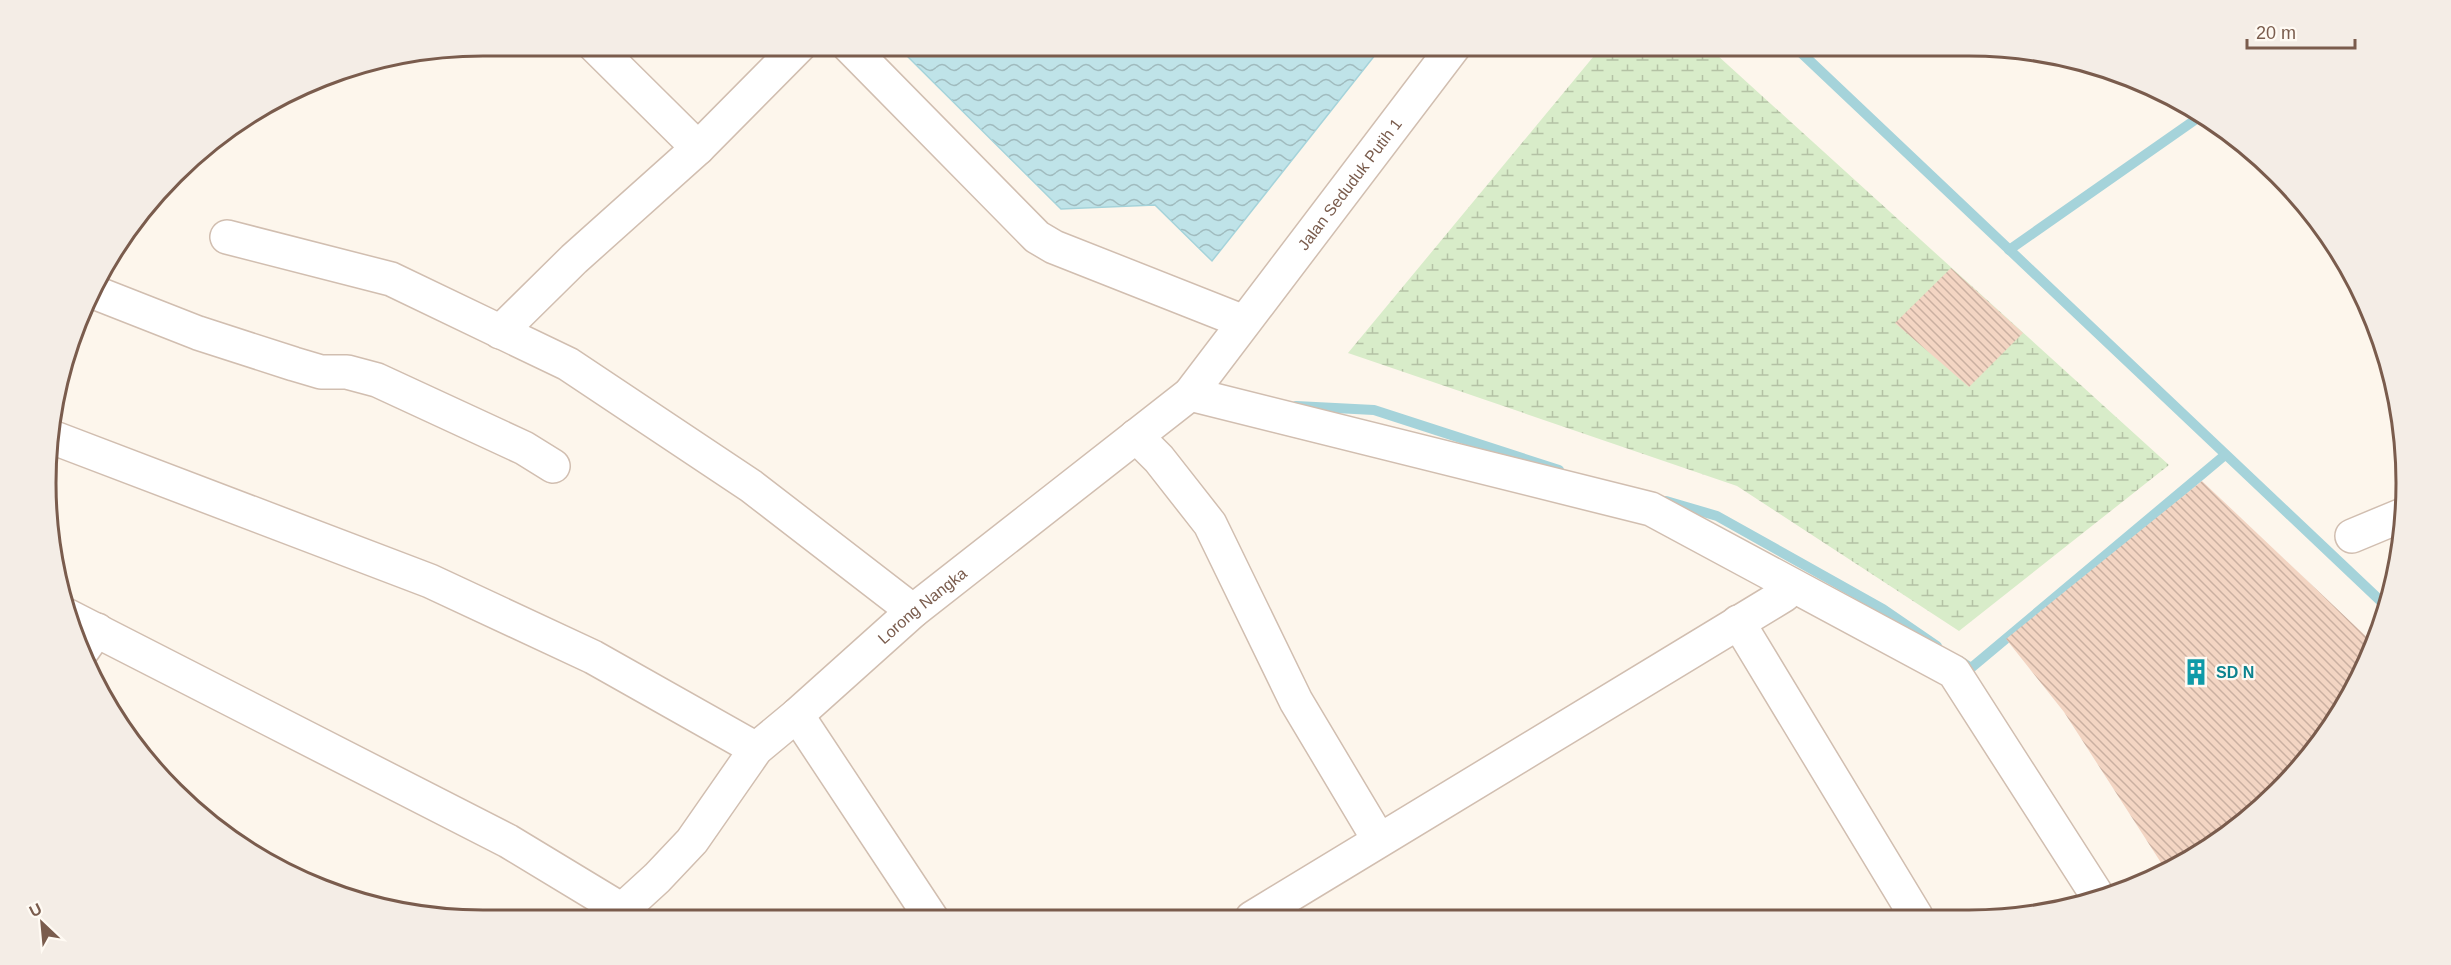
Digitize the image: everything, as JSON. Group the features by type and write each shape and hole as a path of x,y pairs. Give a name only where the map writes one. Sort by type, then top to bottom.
{"street":[{"path":"605,56 698,148"},
{"path":"500,332 574,259 698,148 789,56"},
{"path":"859,56 1037,237 1054,247 1244,322"},
{"name":"Jalan Seduduk Putih 1","path":"1244,322 1447,56"},
{"path":"227,237 391,279 568,364 751,486 913,611"},
{"path":"100,294 198,333 294,364 321,372 347,372 377,380 524,448 553,466"},
{"name":"Lorong Nangka","path":"631,910 692,841 756,749 797,716 913,611 1146,446 1195,395 1244,322"},
{"path":"1195,395 1243,405 1651,509 1954,672 2094,891"},
{"path":"58,439 430,581 593,657 756,749"},
{"path":"1146,446 1210,524 1296,701 1379,840"},
{"path":"2352,536 2394,519"},
{"path":"1265,910 1784,595"},
{"path":"1738,622 1912,910"},
{"path":"89,642 508,841 619,910"},
{"path":"797,716 926,910"}],"green space":[{"path":"1594,56 1718,56 2169,465 1959,631 1737,486 1348,353"}],"water":[{"path":"907,56 1374,56 1212,261 1155,205 1061,209"}],"building":[{"path":"1951,268 2023,333 1969,387 1895,323"},
{"name":"SD N","path":"2202,481 2367,637 2324,720 2290,764 2250,804 2206,838 2161,863 2064,712 2006,639"}],"waterway":[{"path":"1805,56 2379,600"},
{"path":"2009,250 2194,120"},
{"path":"1296,406 1374,410 1559,470"},
{"path":"1960,661 1971,668 2225,455"},
{"path":"1666,501 1717,516 1883,609 1937,646"}],"place":[{"name":"SD N","path":"2196,672"}]}
